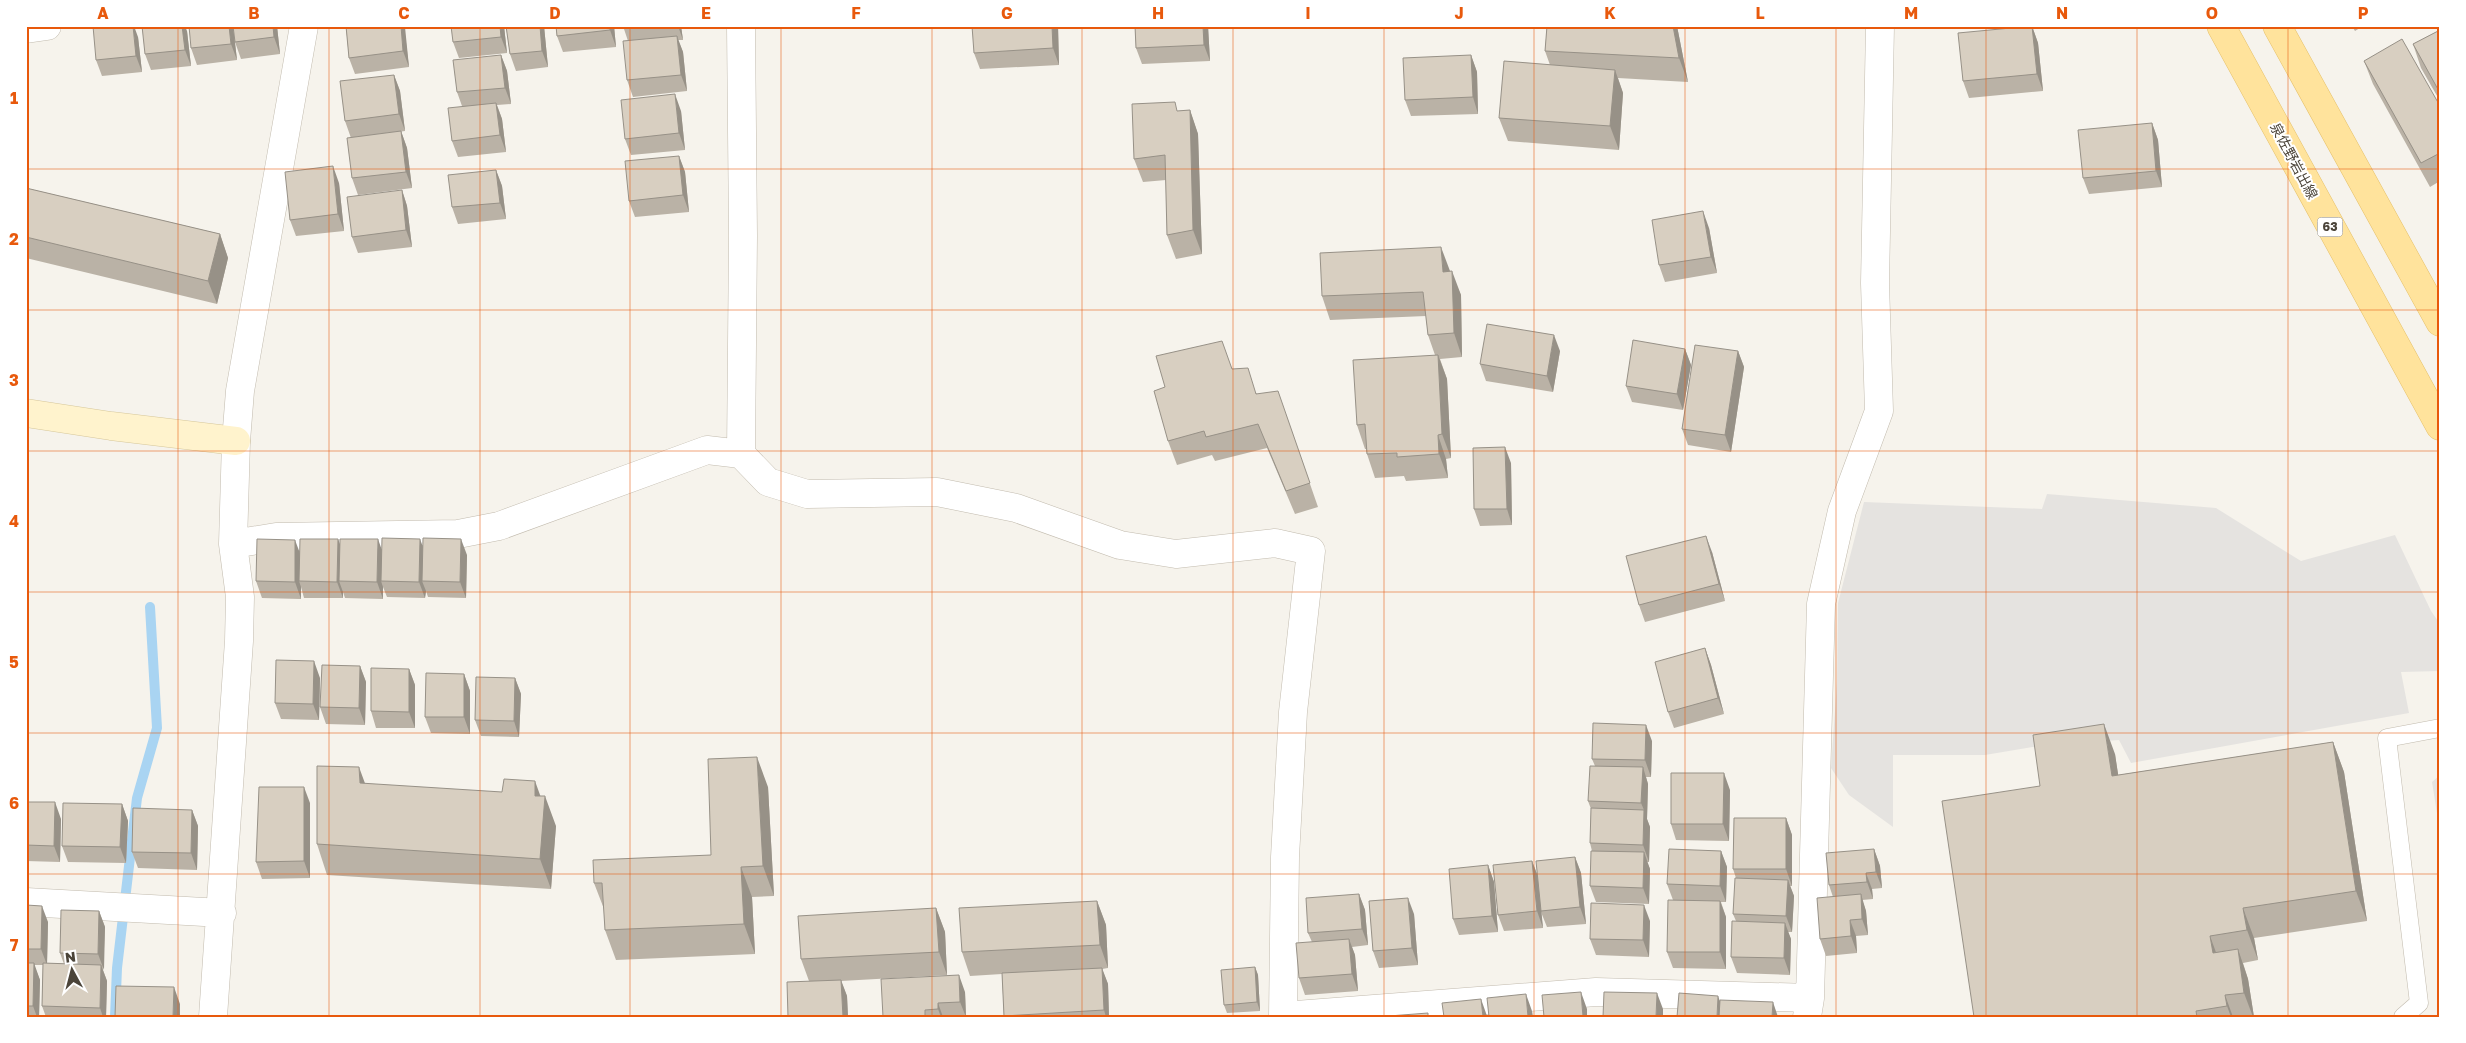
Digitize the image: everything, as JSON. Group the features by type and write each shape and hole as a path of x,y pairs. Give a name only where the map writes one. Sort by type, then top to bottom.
{"main road":[{"name":"泉佐野岩出線","path":"2221,26 2440,426"},
{"path":"2277,26 2440,322"}],"street":[{"path":"26,29 47,26"},
{"path":"214,1017 239,640 240,597 233,544 236,441 240,390 304,26"},
{"path":"741,26 744,236 741,454"},
{"path":"233,544 276,537 458,534 500,526 707,450 741,454 768,482 807,494 936,492 1016,508 1120,544 1176,554 1275,543 1311,551 1293,712 1285,857 1283,1016 1596,992 1809,1007 1820,604 1842,511 1879,411 1875,283 1880,26"},
{"path":"26,413 111,426 236,441"},
{"path":"26,902 222,912"}],"lane":[{"path":"2404,1017 2418,1003 2388,738 2440,728"}],"shaded area":[{"path":"2047,494 2216,508 2301,561 2395,535 2431,611 2440,624 2440,671 2401,672 2409,713 2131,763 2119,740 2039,746 1985,755 1893,755 1893,827 1849,795 1831,768 1837,682 1838,603 1864,502 2042,509"},
{"path":"2440,775 2440,832 2432,782"}],"building":[{"path":"93,26 133,26 136,56 96,60"},
{"path":"142,26 182,26 185,50 145,54"},
{"path":"189,26 229,26 231,44 191,48"},
{"path":"233,26 273,26 274,37 235,42"},
{"path":"346,26 401,26 403,51 349,58"},
{"path":"451,26 500,26 501,37 453,42"},
{"path":"506,26 540,26 542,51 510,54"},
{"path":"556,26 610,26 610,30 557,36"},
{"path":"623,26 646,26 623,28"},
{"path":"972,26 1052,26 1053,48 974,53"},
{"path":"1135,26 1203,26 1204,45 1136,48"},
{"path":"1547,26 1673,26 1679,58 1545,51"},
{"path":"2032,26 2037,74 1963,81 1958,33"},
{"path":"2440,30 2440,93 2413,44"},
{"path":"677,36 681,75 627,80 623,41"},
{"path":"2402,39 2440,106 2440,153 2421,163 2364,61"},
{"path":"501,55 505,88 457,92 453,60"},
{"path":"1471,55 1473,97 1405,100 1403,58"},
{"path":"1504,61 1615,70 1610,126 1499,118"},
{"path":"394,75 399,114 345,121 340,81"},
{"path":"675,94 679,133 625,139 621,100"},
{"path":"1175,102 1177,111 1190,110 1193,230 1167,235 1165,155 1134,159 1132,104"},
{"path":"496,103 500,135 452,141 448,108"},
{"path":"2152,123 2156,171 2083,178 2078,130"},
{"path":"401,131 406,172 352,178 347,138"},
{"path":"679,156 683,195 629,201 625,161"},
{"path":"333,166 338,214 290,220 285,172"},
{"path":"496,170 500,203 452,207 448,175"},
{"path":"26,188 220,234 208,281 26,237"},
{"path":"402,190 406,230 352,237 347,197"},
{"path":"1703,211 1711,257 1659,265 1652,220"},
{"path":"1441,247 1443,272 1452,271 1454,333 1428,335 1423,292 1322,296 1320,253"},
{"path":"1487,324 1554,335 1547,376 1480,364"},
{"path":"1633,340 1685,349 1677,394 1626,386"},
{"path":"1222,341 1232,369 1248,368 1256,394 1278,391 1310,483 1286,491 1258,424 1206,437 1204,431 1168,441 1154,391 1165,387 1156,356"},
{"path":"1695,345 1738,351 1725,435 1682,429"},
{"path":"1438,355 1442,434 1438,435 1439,454 1397,457 1397,453 1367,454 1365,424 1357,425 1353,360"},
{"path":"1505,447 1507,509 1474,509 1473,448"},
{"path":"1706,536 1719,584 1639,605 1626,556"},
{"path":"382,538 420,539 419,582 381,581"},
{"path":"423,538 461,539 460,582 422,581"},
{"path":"257,539 295,540 295,582 256,581"},
{"path":"300,539 338,539 337,582 299,581"},
{"path":"340,539 378,539 377,582 339,581"},
{"path":"1705,648 1718,698 1668,712 1655,662"},
{"path":"276,660 314,661 313,704 275,703"},
{"path":"322,665 360,666 359,708 320,707"},
{"path":"371,668 409,669 409,712 371,711"},
{"path":"426,673 464,674 464,717 425,717"},
{"path":"476,677 515,678 514,721 475,720"},
{"path":"1593,723 1646,725 1645,760 1592,759"},
{"path":"2104,724 2112,776 2333,742 2356,891 2243,908 2247,930 2210,936 2213,953 2238,949 2244,993 2225,995 2227,1006 2196,1011 2197,1017 1974,1017 1942,801 2040,786 2033,735"},
{"path":"757,757 763,866 741,867 744,924 605,930 602,883 594,883 593,860 711,855 708,759"},
{"path":"317,766 359,767 360,783 502,792 504,779 535,781 535,796 545,796 540,859 317,844"},
{"path":"1590,766 1643,767 1641,803 1588,801"},
{"path":"1671,773 1724,773 1723,824 1671,824"},
{"path":"259,787 304,787 304,861 256,862"},
{"path":"26,802 55,802 54,846 26,845"},
{"path":"63,803 122,804 120,847 62,846"},
{"path":"133,808 192,810 191,853 132,852"},
{"path":"1591,808 1644,810 1643,845 1590,843"},
{"path":"1734,818 1786,818 1786,869 1733,869"},
{"path":"1669,849 1721,851 1720,886 1667,884"},
{"path":"1874,849 1876,872 1866,873 1867,882 1829,885 1826,853"},
{"path":"1591,851 1644,852 1643,888 1590,886"},
{"path":"1575,857 1580,907 1541,911 1536,861"},
{"path":"1532,861 1537,911 1498,915 1493,865"},
{"path":"1488,865 1492,916 1453,919 1449,869"},
{"path":"1735,878 1788,880 1786,916 1733,914"},
{"path":"1359,894 1362,929 1308,933 1306,898"},
{"path":"1861,894 1862,919 1850,920 1851,936 1820,939 1817,898"},
{"path":"1408,898 1412,948 1373,951 1369,901"},
{"path":"1668,900 1720,901 1720,952 1667,952"},
{"path":"1097,901 1100,945 962,952 959,908"},
{"path":"1591,903 1644,905 1643,940 1590,939"},
{"path":"26,905 42,906 41,949 26,949"},
{"path":"936,908 939,952 801,959 798,916"},
{"path":"61,910 99,911 98,954 60,953"},
{"path":"1732,921 1785,923 1784,958 1731,957"},
{"path":"1349,939 1352,974 1299,978 1296,943"},
{"path":"26,963 34,963 33,1006 26,1006"},
{"path":"43,963 101,965 100,1008 42,1006"},
{"path":"1255,967 1257,1002 1224,1005 1221,970"},
{"path":"1102,968 1104,1010 1004,1016 1002,973"},
{"path":"959,975 960,1002 938,1003 938,1009 925,1010 925,1017 883,1017 881,979"},
{"path":"841,980 843,1017 788,1017 787,982"},
{"path":"116,986 174,987 173,1017 115,1017"},
{"path":"1581,992 1583,1017 1544,1017 1542,995"},
{"path":"1604,992 1657,993 1656,1017 1603,1017"},
{"path":"1679,993 1718,996 1717,1017 1677,1017"},
{"path":"1526,994 1528,1017 1489,1017 1487,998"},
{"path":"1481,999 1483,1017 1444,1017 1442,1003"},
{"path":"1720,1000 1773,1002 1772,1017 1719,1017"},
{"path":"1428,1013 1428,1017 1389,1016"}],"waterway":[{"path":"115,1017 117,968 137,798 157,728 150,607"}]}
